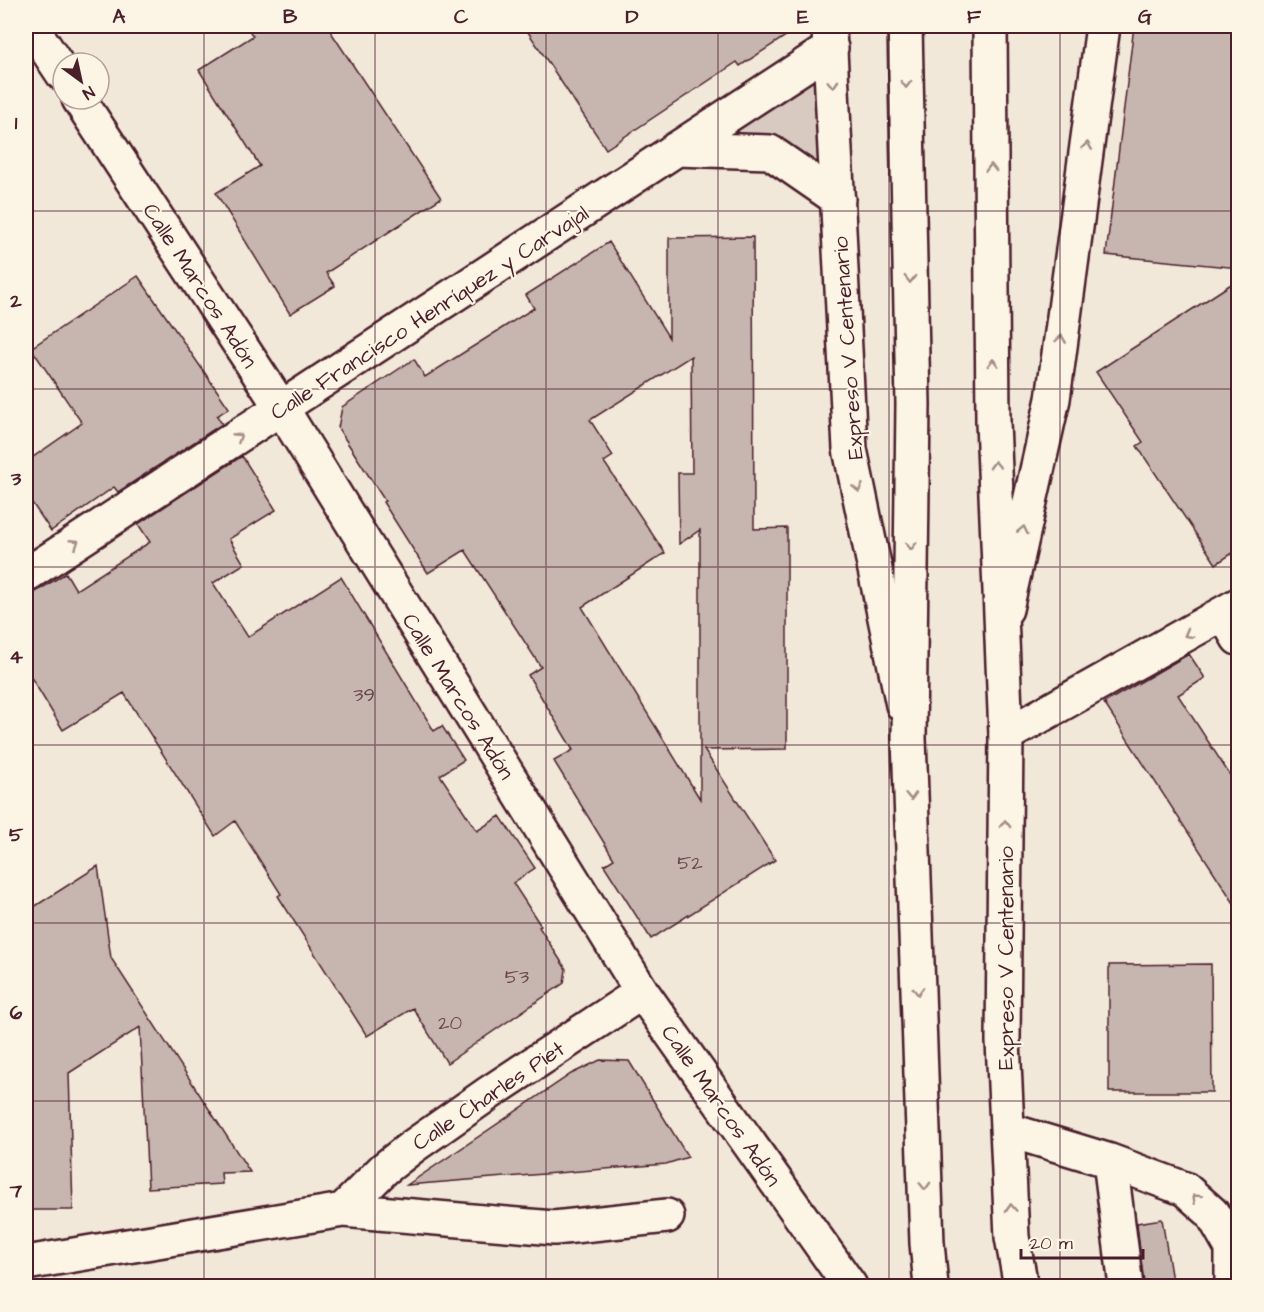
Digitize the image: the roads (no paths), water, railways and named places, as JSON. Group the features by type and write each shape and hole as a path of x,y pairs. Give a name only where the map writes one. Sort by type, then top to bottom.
{"street":[{"path":"31,26 51,56"},
{"name":"Expreso V Centenario","path":"905,26 913,404 909,738 930,1287"},
{"name":"Expreso V Centenario","path":"990,26 993,422 1006,735 1004,1041 1012,1237 1021,1287"},
{"name":"Expreso V Centenario","path":"1002,628 1053,399 1103,26"},
{"name":"Expreso V Centenario","path":"830,37 850,449 909,738"},
{"name":"Calle Francisco Henríquez y Carvajal","path":"26,575 676,149 830,37"},
{"name":"Calle Marcos Adón","path":"87,111 282,409 642,992 850,1287"},
{"path":"676,149 770,152 838,199"},
{"path":"1006,735 1234,619"},
{"name":"Calle Charles Piet","path":"343,1210 384,1169 412,1147 642,992"},
{"path":"1008,1130 1110,1161 1185,1189 1212,1213 1232,1248 1232,1287"},
{"path":"1110,1161 1126,1287"},
{"path":"26,1263 343,1210 554,1228 667,1216"}]}
